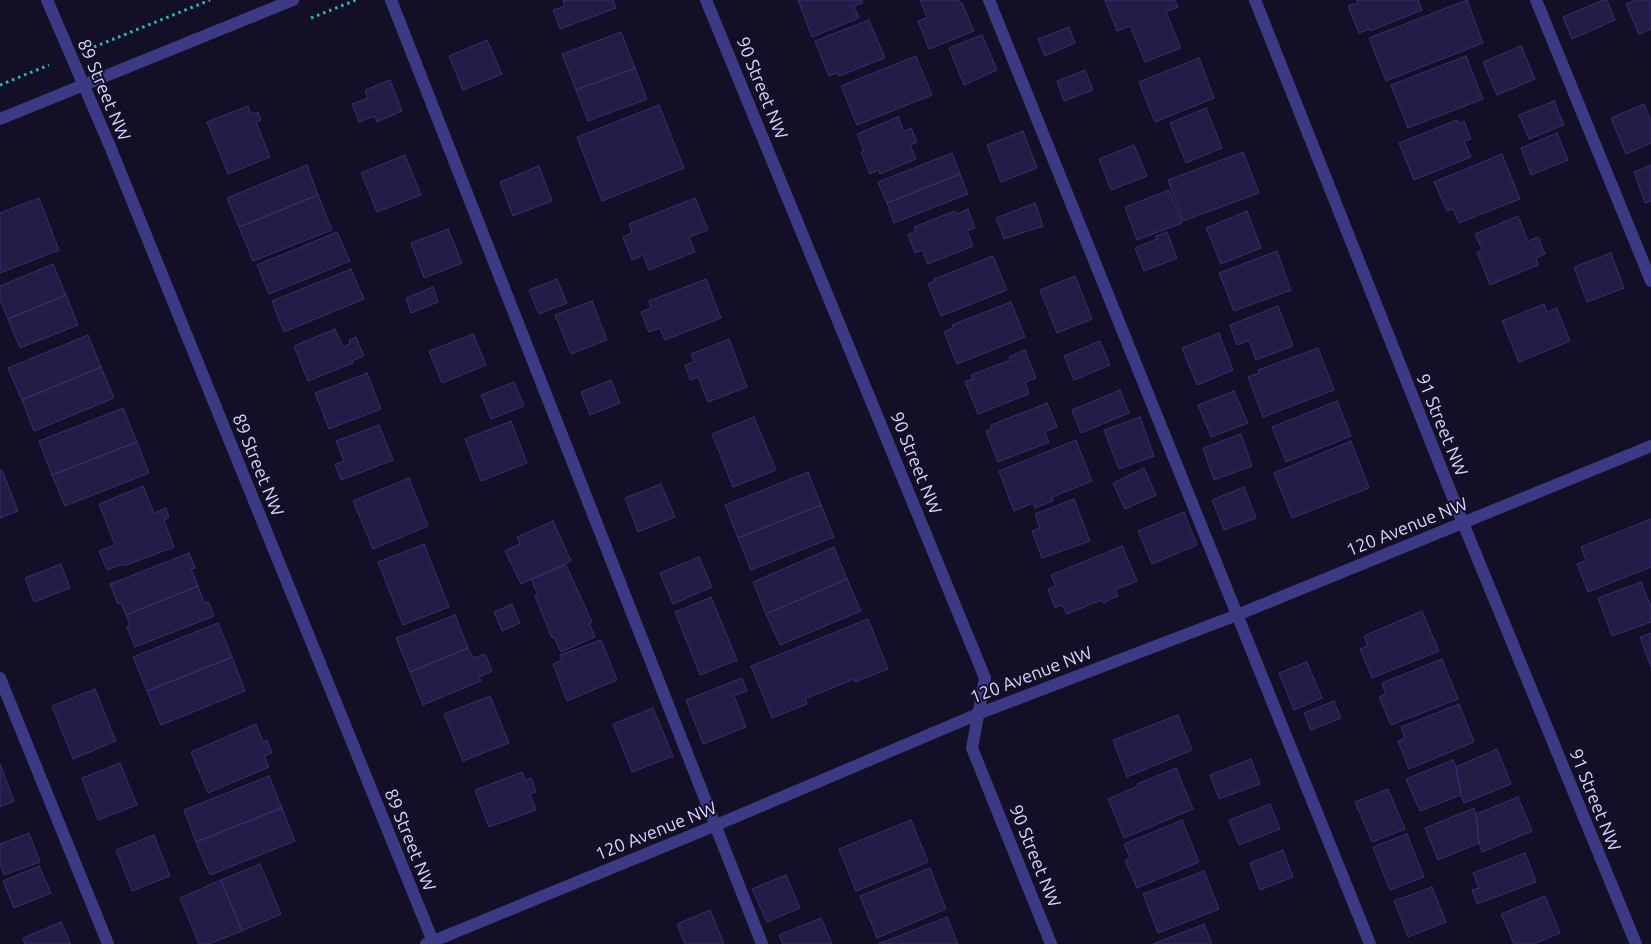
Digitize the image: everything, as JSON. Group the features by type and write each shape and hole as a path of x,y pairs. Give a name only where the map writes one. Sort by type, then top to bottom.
{"street":[{"name":"89 Street NW","path":"47,0 117,163 431,943"},
{"path":"0,119 293,0"},
{"path":"391,0 714,826 762,944"},
{"name":"90 Street NW","path":"706,0 985,678 972,748 1051,944"},
{"path":"990,0 1370,944"},
{"name":"91 Street NW","path":"1255,0 1463,523 1636,944"},
{"path":"1536,0 1651,281"},
{"name":"120 Avenue NW","path":"431,943 978,714 1237,615 1651,446"},
{"path":"0,678 108,944"}],"path":[{"path":"0,85 210,0"}],"building":[{"path":"563,0 613,0 616,8 560,29 553,10 565,6"},
{"path":"798,0 862,0 863,3 854,6 859,18 812,37"},
{"path":"920,0 959,0 974,31 929,49 918,21 927,18"},
{"path":"1105,0 1175,0 1178,7 1166,12 1181,48 1145,62 1130,26 1117,31"},
{"path":"1357,0 1418,0 1422,10 1370,31 1369,29 1359,33 1348,6 1358,3"},
{"path":"1467,0 1483,43 1386,81 1369,38"},
{"path":"1607,0 1615,20 1572,39 1563,17"},
{"path":"1637,0 1651,0 1651,29 1639,34 1626,4"},
{"path":"869,20 885,58 839,76 837,73 829,76 815,41"},
{"path":"1069,27 1075,43 1045,56 1038,39"},
{"path":"621,32 635,68 576,90 562,54"},
{"path":"982,35 997,70 964,85 949,48"},
{"path":"487,40 502,74 463,90 449,56"},
{"path":"1521,46 1535,79 1497,95 1483,62"},
{"path":"916,56 932,95 857,125 841,86"},
{"path":"1466,56 1483,99 1408,128 1391,85"},
{"path":"1199,58 1214,98 1155,122 1139,82"},
{"path":"635,68 647,99 588,121 576,90"},
{"path":"1085,70 1093,90 1064,101 1057,81"},
{"path":"390,80 402,111 377,122 375,116 359,122 352,104 368,98 365,90"},
{"path":"1554,101 1564,125 1529,139 1519,115"},
{"path":"1644,104 1651,121 1651,143 1626,154 1611,118"},
{"path":"659,105 684,168 602,201 577,137"},
{"path":"248,106 251,114 258,112 261,120 256,122 270,157 228,174 207,122"},
{"path":"1206,108 1222,148 1186,163 1170,123"},
{"path":"898,117 904,131 911,128 917,142 910,145 916,159 880,174 879,170 870,174 861,152 864,151 857,134"},
{"path":"1457,120 1459,124 1464,121 1471,139 1464,141 1471,157 1414,180 1399,143"},
{"path":"1023,131 1037,168 1001,182 987,145"},
{"path":"1557,133 1568,160 1531,175 1521,148"},
{"path":"1134,145 1147,176 1111,190 1099,159"},
{"path":"1243,152 1259,193 1183,221 1168,180"},
{"path":"952,153 960,174 887,203 878,182"},
{"path":"1502,154 1520,199 1459,223 1453,209 1447,211 1434,182"},
{"path":"405,155 421,195 377,212 361,173"},
{"path":"307,165 318,195 239,227 227,198"},
{"path":"1651,165 1651,201 1645,203 1634,172"},
{"path":"539,166 552,201 513,216 500,182"},
{"path":"960,174 968,194 894,223 887,203"},
{"path":"1169,190 1182,223 1137,240 1125,207"},
{"path":"318,195 332,230 253,261 239,227"},
{"path":"39,198 59,250 0,273 0,213"},
{"path":"695,198 708,230 689,237 695,252 649,270 643,255 632,260 623,237 632,233 629,224"},
{"path":"1035,203 1043,226 1004,239 996,218"},
{"path":"968,209 975,228 967,231 973,246 928,264 922,250 915,253 908,235 916,231 914,227 955,211 957,214"},
{"path":"1247,211 1261,248 1221,264 1206,228"},
{"path":"1518,216 1528,241 1538,237 1545,254 1536,258 1538,265 1490,285 1477,252 1482,250 1475,234"},
{"path":"448,229 462,263 424,278 411,243"},
{"path":"337,232 350,261 269,294 257,265"},
{"path":"1167,232 1177,258 1144,271 1135,248 1157,239 1156,236"},
{"path":"1277,251 1291,290 1234,311 1219,273"},
{"path":"1611,253 1624,288 1587,302 1574,267"},
{"path":"993,256 1007,290 941,316 928,284 935,281 934,279"},
{"path":"53,264 66,295 8,319 0,299 0,286"},
{"path":"351,269 364,299 284,332 272,301"},
{"path":"1075,276 1092,319 1057,333 1040,290"},
{"path":"557,279 567,303 539,314 529,290"},
{"path":"706,279 721,318 665,340 660,328 649,332 641,312 651,308 649,301"},
{"path":"433,287 438,302 411,313 406,298"},
{"path":"66,295 78,325 20,348 8,319"},
{"path":"592,301 607,340 571,354 555,315"},
{"path":"1011,302 1025,337 957,364 944,332 953,328 952,325"},
{"path":"1544,304 1547,312 1557,308 1570,341 1519,362 1502,321"},
{"path":"1278,306 1293,346 1256,360 1249,340 1237,345 1230,325"},
{"path":"335,329 343,347 350,344 349,340 356,337 364,356 352,361 353,363 308,381 294,346"},
{"path":"1219,333 1233,370 1197,385 1182,348"},
{"path":"473,334 486,365 442,383 429,351"},
{"path":"88,335 101,367 22,400 8,368"},
{"path":"729,339 747,387 708,402 698,377 690,380 685,365 694,362 691,354"},
{"path":"1100,341 1110,365 1074,380 1064,356"},
{"path":"1318,348 1334,390 1263,417 1248,377 1259,373 1258,370"},
{"path":"1025,350 1036,378 1025,382 1029,394 978,414 965,382 973,379 971,375 1010,360 1009,357"},
{"path":"101,367 114,398 34,431 22,400"},
{"path":"367,373 381,409 329,429 315,393"},
{"path":"611,380 620,403 590,415 581,392"},
{"path":"514,382 524,406 491,419 481,395"},
{"path":"1120,390 1129,413 1081,433 1072,410"},
{"path":"1234,391 1248,423 1211,437 1198,405"},
{"path":"1337,401 1351,436 1286,462 1272,427"},
{"path":"1047,403 1057,427 1045,432 1049,442 998,462 986,431 992,428 991,425"},
{"path":"123,408 137,442 52,475 39,441"},
{"path":"754,417 776,470 733,487 712,434"},
{"path":"1140,417 1154,456 1119,469 1104,430"},
{"path":"511,421 527,463 481,481 465,439"},
{"path":"379,425 393,460 341,480 335,464 344,461 336,441"},
{"path":"1241,434 1252,466 1214,480 1203,448"},
{"path":"1076,440 1092,481 1052,497 1053,501 1035,508 1033,503 1014,511 999,471"},
{"path":"1351,441 1369,488 1292,518 1274,473"},
{"path":"137,442 149,473 65,506 52,475"},
{"path":"1144,468 1156,495 1125,509 1113,483"},
{"path":"2,470 18,511 0,518 0,471"},
{"path":"808,472 821,505 738,538 725,505"},
{"path":"409,478 428,526 373,549 353,501"},
{"path":"661,484 675,517 638,532 625,498"},
{"path":"143,486 154,513 166,508 169,518 164,520 174,547 124,566 123,564 107,570 99,551 115,545 99,504"},
{"path":"1244,487 1256,518 1224,530 1212,500"},
{"path":"1074,499 1090,541 1042,558 1032,531 1040,528 1035,514"},
{"path":"821,505 834,537 751,570 738,538"},
{"path":"1184,512 1197,545 1152,564 1138,531"},
{"path":"1651,519 1651,567 1588,592 1577,564 1586,560 1581,547"},
{"path":"553,521 571,561 521,584 505,551 520,544 517,537"},
{"path":"424,544 449,607 403,625 378,562"},
{"path":"1122,546 1137,581 1115,590 1118,596 1103,603 1101,600 1067,614 1062,605 1055,608 1048,589 1056,586 1051,575"},
{"path":"834,547 847,579 766,614 753,582"},
{"path":"189,553 195,568 191,569 198,586 126,615 121,603 118,604 110,584"},
{"path":"699,557 712,587 673,604 660,573"},
{"path":"61,564 70,588 34,602 25,578"},
{"path":"566,565 592,622 589,623 595,637 561,652 554,637 552,638 535,596 538,595 531,579"},
{"path":"847,579 861,611 780,645 766,614"},
{"path":"1641,582 1651,607 1651,622 1612,636 1598,598"},
{"path":"198,586 204,603 209,602 214,616 135,647 127,627 130,626 126,615"},
{"path":"711,597 737,660 700,675 675,612"},
{"path":"512,604 520,623 502,631 494,612"},
{"path":"1422,611 1439,651 1372,678 1360,649 1368,646 1364,636"},
{"path":"455,615 468,648 410,672 396,638"},
{"path":"868,619 888,669 855,682 854,679 805,699 807,704 772,718 751,666"},
{"path":"218,623 232,657 147,691 133,657"},
{"path":"1651,633 1651,667 1640,637"},
{"path":"601,640 617,680 567,701 553,664 562,660 560,655"},
{"path":"468,648 473,658 485,654 492,671 479,677 481,681 423,705 410,672"},
{"path":"232,657 245,691 161,725 147,691"},
{"path":"1442,659 1458,699 1391,725 1379,697 1386,694 1382,683"},
{"path":"1307,662 1322,698 1294,710 1279,673"},
{"path":"742,678 747,691 734,696 746,727 703,744 686,700"},
{"path":"95,689 116,741 73,759 52,706"},
{"path":"490,696 509,743 463,761 444,714"},
{"path":"1334,701 1341,718 1311,730 1304,713"},
{"path":"1459,704 1474,742 1409,769 1398,741 1405,738 1401,727"},
{"path":"653,708 673,756 632,772 613,724"},
{"path":"1178,715 1192,750 1127,777 1113,740"},
{"path":"256,724 263,742 267,740 272,753 264,756 269,767 208,793 191,752"},
{"path":"1497,749 1511,784 1464,803 1456,767"},
{"path":"1251,759 1260,784 1219,799 1210,775"},
{"path":"1453,760 1461,795 1420,811 1406,779"},
{"path":"120,763 137,805 98,820 82,778"},
{"path":"0,764 14,801 0,807"},
{"path":"1176,768 1193,809 1124,838 1108,799 1138,786 1137,784"},
{"path":"522,772 525,781 531,778 536,792 530,794 536,810 489,827 475,790"},
{"path":"269,776 282,808 196,842 184,810"},
{"path":"1388,789 1405,829 1372,842 1355,802"},
{"path":"1518,797 1532,831 1482,852 1479,843 1476,814"},
{"path":"1270,804 1280,829 1239,845 1229,820"},
{"path":"282,808 295,841 210,875 196,842"},
{"path":"1474,808 1479,843 1438,860 1425,828"},
{"path":"911,820 928,862 856,891 839,849"},
{"path":"1182,820 1199,862 1137,888 1125,860 1130,858 1124,844"},
{"path":"29,833 40,862 4,875 0,864 0,844"},
{"path":"1407,834 1424,877 1390,890 1373,847"},
{"path":"154,835 170,876 132,891 116,850"},
{"path":"1283,850 1293,877 1260,890 1250,863"},
{"path":"1525,853 1536,882 1477,904 1472,890 1479,888 1473,873"},
{"path":"260,864 281,914 242,931 221,880"},
{"path":"39,866 51,893 14,908 3,881"},
{"path":"930,868 946,909 877,938 860,896"},
{"path":"1204,871 1219,909 1158,933 1143,894"},
{"path":"786,875 800,908 767,922 752,889"},
{"path":"221,880 242,931 209,944 199,944 180,898"},
{"path":"1432,887 1446,922 1408,937 1394,901"},
{"path":"1545,896 1560,933 1534,944 1514,944 1501,914"},
{"path":"710,910 724,944 685,944 677,924"},
{"path":"947,917 958,944 878,944"},
{"path":"821,918 832,944 783,944 779,935"},
{"path":"61,922 71,944 25,944 23,938"},
{"path":"1204,924 1212,944 1153,944"}]}
